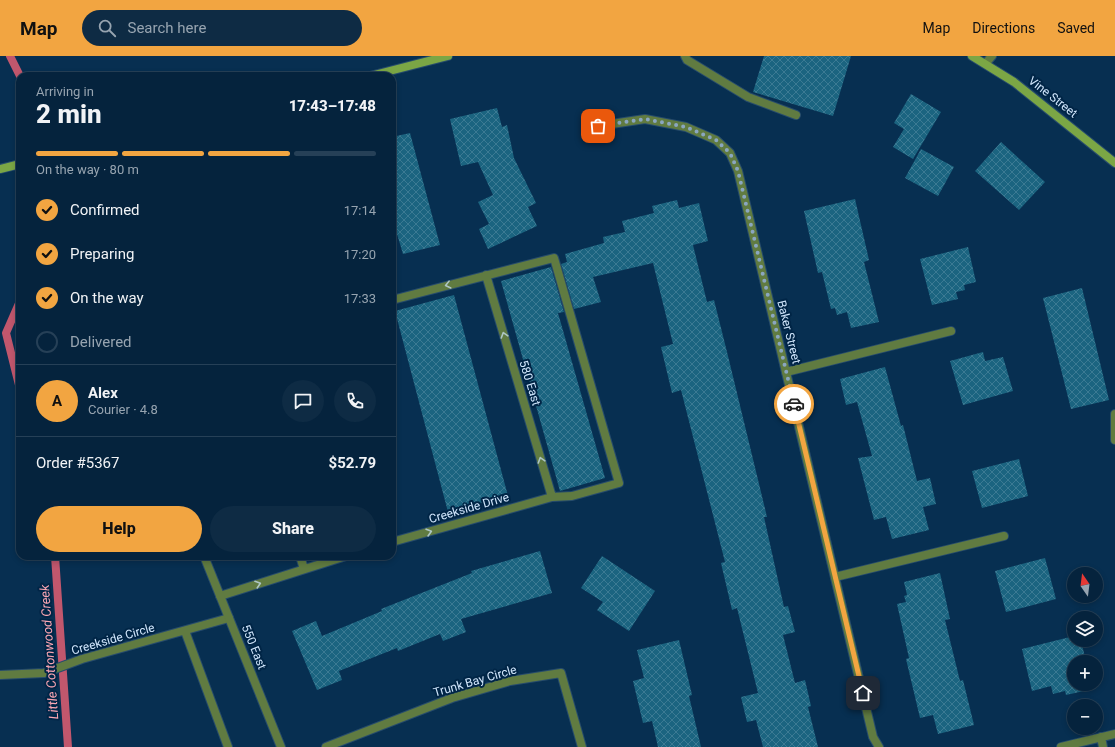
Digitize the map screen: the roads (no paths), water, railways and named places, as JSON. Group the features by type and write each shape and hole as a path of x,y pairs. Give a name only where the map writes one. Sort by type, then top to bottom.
{"main road":[{"path":"386,72 448,56"},
{"name":"Vine Street","path":"972,56 986,63 1040,102 1115,163"},
{"path":"0,169 16,165"}],"street":[{"path":"685,56 687,60 748,97 796,115"},
{"path":"986,63 992,56"},
{"name":"Baker Street","path":"598,126 645,119 686,127 716,140 730,153 738,171 873,737 879,747"},
{"name":"Creekside Drive","path":"396,541 552,498 572,496 618,482 554,258 486,275"},
{"path":"396,299 486,275"},
{"name":"580 East","path":"486,275 552,498"},
{"path":"786,372 951,331"},
{"path":"1115,414 1115,440"},
{"path":"835,577 1004,536"},
{"name":"550 East","path":"206,560 281,747"},
{"path":"301,560 304,569"},
{"path":"220,596 333,560"},
{"name":"Creekside Circle","path":"0,675 44,673 82,659 229,618"},
{"path":"185,631 228,747"},
{"name":"Trunk Bay Circle","path":"326,747 452,698 510,681 560,673 582,747"},
{"path":"1062,747 1115,734"},
{"path":"1100,737 1103,747"}],"waterway":[{"name":"Little Cottonwood Creek","path":"10,56 18,72"},
{"name":"Little Cottonwood Creek","path":"16,310 6,333 16,373"},
{"name":"Little Cottonwood Creek","path":"55,560 68,747"}]}
